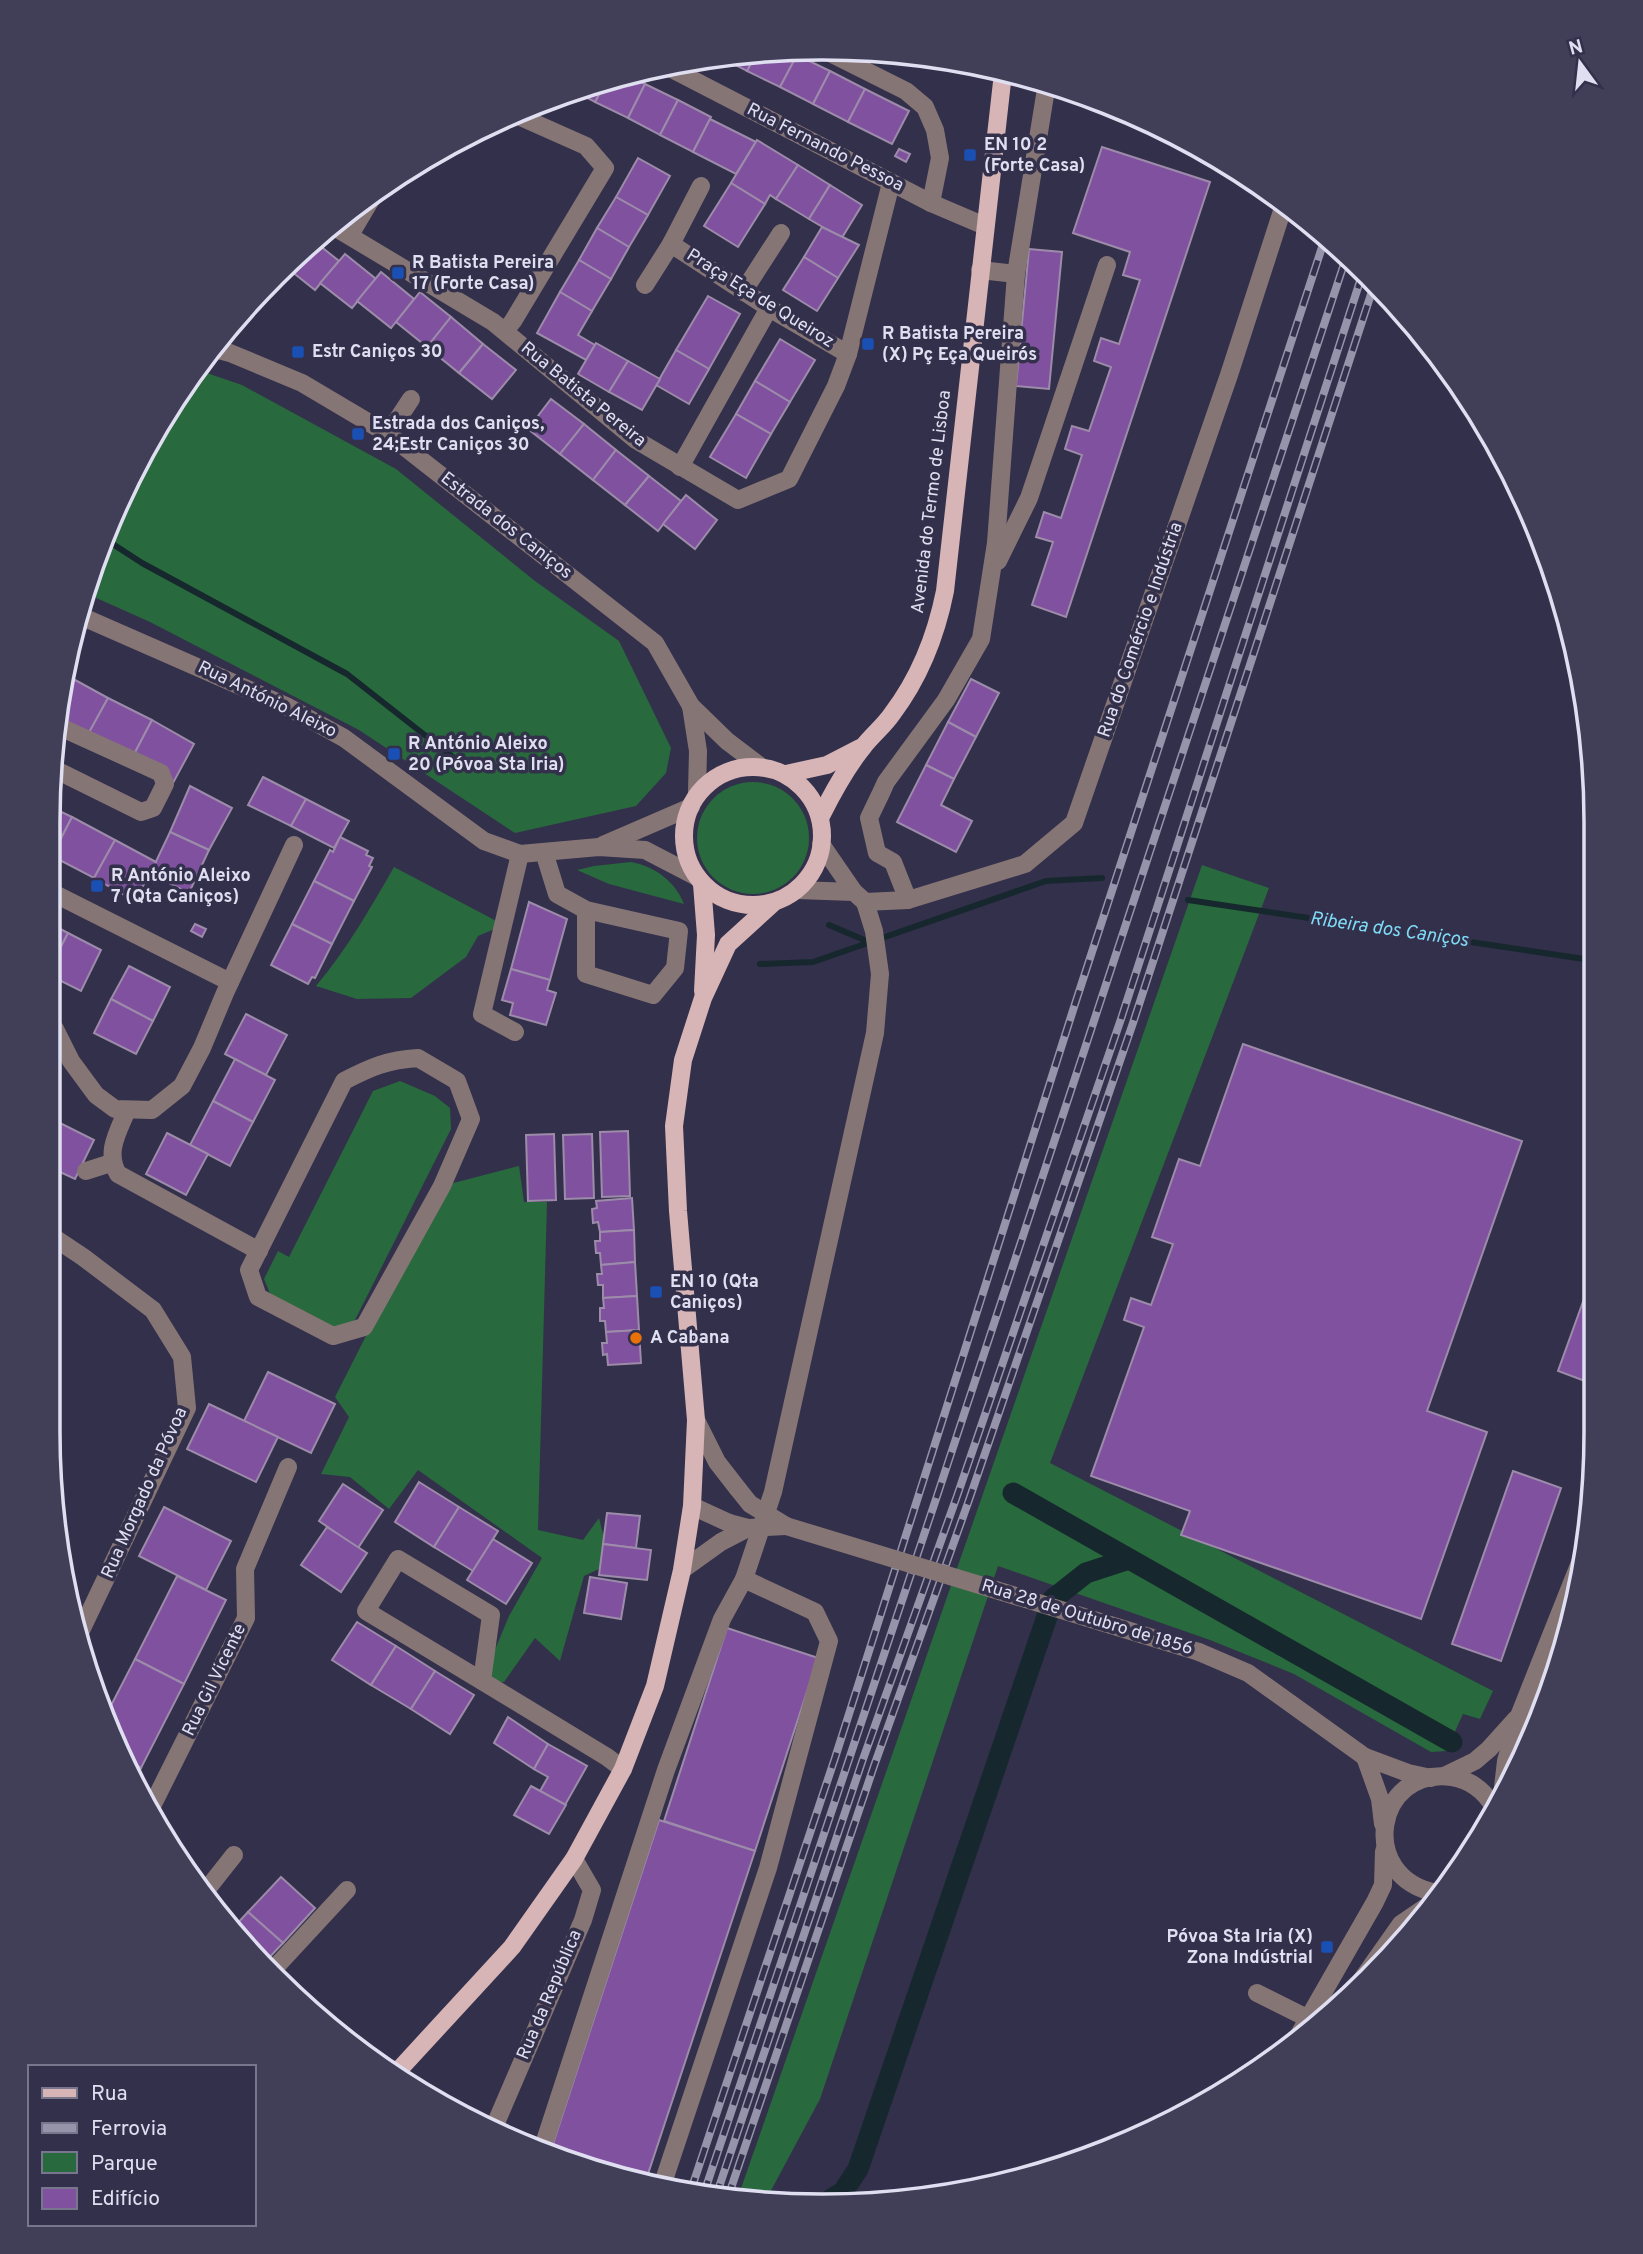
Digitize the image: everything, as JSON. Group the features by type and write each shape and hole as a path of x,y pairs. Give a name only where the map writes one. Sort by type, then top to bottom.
{"main road":[{"name":"Avenida do Termo de Lisboa","path":"821,816 835,787 863,747 892,716 910,689 938,627 945,591 1002,81"},
{"name":"Avenida do Termo de Lisboa","path":"786,774 827,765 863,747"},
{"path":"401,2068 512,1947 574,1859 623,1769 655,1686 682,1570 692,1506 696,1420 678,1211 674,1126 683,1060 703,998 729,944 773,903 797,890 815,869 821,844 821,816 808,792 786,774 761,766 733,769 709,781 694,799 683,829 686,856 699,880 720,898 746,906 773,903"},
{"path":"699,880 706,935 703,998"}],"street":[{"path":"845,60 906,91 925,107 935,130 940,158 931,203"},
{"name":"Rua Fernando Pessoa","path":"679,73 891,183 985,226"},
{"path":"908,900 893,862 877,853 869,818 886,782 946,700 981,639 996,543 1016,274 1045,93"},
{"path":"505,331 605,168 586,146 526,120"},
{"name":"Rua Batista Pereira","path":"342,231 493,322 636,440 738,500 789,479 836,386 848,354 891,183"},
{"name":"Praça Eça de Queiroz","path":"645,285 671,244 701,187"},
{"path":"350,235 363,214"},
{"name":"Rua do Comércio e Indústria","path":"797,890 908,900 1025,864 1074,823 1281,214"},
{"path":"743,292 780,233"},
{"name":"Praça Eça de Queiroz","path":"671,244 769,309 848,354"},
{"path":"991,576 1029,498 1107,265"},
{"path":"980,270 1016,274"},
{"path":"680,467 769,309"},
{"name":"Estrada dos Caniços","path":"223,350 302,383 388,434 655,643 691,706 727,741 761,766"},
{"path":"388,434 411,399"},
{"name":"Rua António Aleixo","path":"87,619 286,706 344,738 484,841 520,854 599,847 645,850 699,880"},
{"name":"Estrada dos Caniços","path":"691,706 698,751 694,799"},
{"path":"61,772 141,812 153,808 165,784 161,774 65,729"},
{"name":"Rua António Aleixo","path":"599,847 694,799"},
{"path":"545,2142 666,1770 722,1619 744,1579 773,1492 875,1033 880,974 874,931 859,897 821,844"},
{"path":"60,1039 71,1061 96,1095 115,1110 152,1110 182,1086 202,1048 294,845"},
{"path":"544,852 557,894 586,911 679,931 675,968 653,995 586,974 586,911"},
{"path":"515,1032 482,1014 520,854"},
{"path":"60,897 230,982"},
{"path":"418,1058 457,1081 471,1119 442,1186 365,1327 333,1336 258,1297 249,1270 259,1251 344,1081 374,1065 418,1058"},
{"path":"127,1110 111,1148 111,1163 118,1174 259,1251"},
{"path":"86,1171 111,1163"},
{"name":"Rua Morgado da Póvoa","path":"60,1242 153,1310 182,1357 187,1408 84,1625"},
{"name":"Rua 28 de Outubro de 1856","path":"696,1420 717,1462 750,1504 786,1527 1199,1652 1248,1673 1365,1756 1408,1773 1469,1783 1488,1800"},
{"name":"Rua Gil Vicente","path":"155,1801 246,1618 245,1569 288,1467"},
{"name":"Rua 28 de Outubro de 1856","path":"692,1506 729,1523 748,1528 786,1527"},
{"name":"Rua 28 de Outubro de 1856","path":"682,1570 721,1542 748,1528"},
{"path":"482,1681 491,1615 398,1559 366,1611 623,1769"},
{"path":"665,2178 768,1868 829,1641 815,1612 744,1579"},
{"path":"1505,1770 1519,1716 1564,1602"},
{"path":"1430,1891 1413,1886 1393,1867 1384,1835 1392,1805 1419,1781 1437,1777 1475,1761 1519,1716"},
{"path":"1311,2016 1383,1885 1384,1835 1380,1799 1365,1756"},
{"path":"210,1886 234,1854"},
{"name":"Rua da República","path":"496,2121 592,1890 574,1859"},
{"path":"277,1965 347,1890"},
{"path":"1392,1937 1406,1921"},
{"path":"1257,1993 1308,2018"}],"green space":[{"path":"206,373 242,385 396,469 535,581 619,641 671,748 666,773 636,806 515,833 359,730 150,622 94,597 138,484 162,440"},
{"path":"753,782 774,786 793,798 805,817 809,838 805,859 793,878 774,890 753,894 732,890 713,878 701,859 697,838 701,817 713,798 732,786"},
{"path":"631,862 648,867 663,876 675,888 684,904 609,884 577,870"},
{"path":"1202,865 1269,888 1050,1463 1493,1691 1480,1719 1463,1714 1446,1751 1431,1752 1294,1674 1210,1640 998,1566 820,2099 770,2193 741,2190"},
{"path":"394,867 504,925 478,936 466,957 411,998 357,999 316,986 348,943"},
{"path":"400,1081 435,1096 450,1108 451,1129 355,1320 347,1327 332,1326 271,1296 264,1279 278,1251 289,1257 373,1091"},
{"path":"519,1166 524,1202 547,1202 538,1530 583,1540 599,1518 604,1538 599,1569 584,1576 560,1661 535,1638 504,1682 482,1681 509,1616 542,1558 418,1470 389,1509 350,1477 321,1474 349,1417 335,1397 442,1186"}],"building":[{"path":"808,60 830,71 813,104 780,87 794,61"},
{"path":"794,61 780,87 747,71 751,63"},
{"path":"751,63 747,71 735,65"},
{"path":"830,71 865,89 848,122 813,104"},
{"path":"640,81 645,84 628,118 595,102 600,93"},
{"path":"645,84 678,100 660,135 628,118"},
{"path":"865,89 909,111 892,144 848,122"},
{"path":"600,93 595,102 586,97"},
{"path":"678,100 711,117 693,152 660,135"},
{"path":"710,119 756,142 736,174 693,152"},
{"path":"757,140 798,165 776,199 770,195 765,204 731,183"},
{"path":"1102,147 1210,182 1066,617 1032,605 1053,542 1036,537 1044,512 1061,518 1082,455 1065,449 1072,426 1089,431 1111,367 1094,361 1101,338 1119,344 1140,280 1123,275 1130,252 1073,233"},
{"path":"899,149 910,154 906,162 895,156"},
{"path":"638,158 670,176 648,215 616,197"},
{"path":"798,165 830,185 809,219 776,199"},
{"path":"731,183 765,204 738,247 704,226"},
{"path":"830,185 862,205 843,239 809,219"},
{"path":"616,197 648,215 629,247 597,228"},
{"path":"822,227 859,245 838,278 804,257"},
{"path":"597,228 629,247 611,279 579,260"},
{"path":"321,247 339,261 315,290 294,273"},
{"path":"1029,249 1062,252 1049,389 1016,386"},
{"path":"345,254 376,279 352,308 320,283"},
{"path":"804,257 838,278 817,311 783,290"},
{"path":"579,260 611,279 592,311 560,292"},
{"path":"381,272 414,299 391,328 357,301"},
{"path":"420,292 451,317 427,347 396,322"},
{"path":"560,292 592,311 578,335 595,345 586,360 537,333"},
{"path":"708,296 740,314 709,369 676,350"},
{"path":"451,317 483,344 459,373 427,347"},
{"path":"780,339 815,360 790,402 755,381"},
{"path":"596,343 628,361 609,392 578,374"},
{"path":"483,344 516,370 492,399 459,373"},
{"path":"676,350 709,369 689,404 656,385"},
{"path":"628,361 660,379 642,410 609,392"},
{"path":"755,381 790,402 771,434 736,414"},
{"path":"551,399 584,424 560,454 528,429"},
{"path":"736,414 771,434 746,478 710,457"},
{"path":"584,424 616,450 593,480 560,454"},
{"path":"616,450 649,476 625,505 593,480"},
{"path":"649,476 681,501 658,531 625,505"},
{"path":"686,495 717,520 695,549 663,524"},
{"path":"73,679 108,698 86,738 66,726"},
{"path":"971,679 999,693 976,737 948,722"},
{"path":"108,698 152,720 131,760 86,738"},
{"path":"152,720 194,744 173,783 131,760"},
{"path":"948,722 976,737 954,779 926,765"},
{"path":"926,765 954,779 941,805 972,821 956,852 897,822"},
{"path":"263,777 306,799 291,826 248,805"},
{"path":"190,786 232,808 209,850 170,832"},
{"path":"306,799 349,821 334,848 291,826"},
{"path":"60,811 72,817 60,840"},
{"path":"72,817 115,840 94,878 60,860 60,840"},
{"path":"170,832 209,850 189,893 150,874"},
{"path":"340,837 368,851 366,855 373,858 369,866 372,867 354,901 314,881"},
{"path":"115,840 156,862 135,901 94,878"},
{"path":"314,881 354,901 332,944 292,924"},
{"path":"529,902 567,919 550,980 511,969"},
{"path":"195,924 206,929 202,937 191,931"},
{"path":"292,924 332,944 315,978 312,977 308,984 271,965"},
{"path":"60,929 68,933 60,949"},
{"path":"68,933 101,950 81,991 60,980 60,949"},
{"path":"129,966 170,987 153,1021 111,999"},
{"path":"511,969 550,980 547,990 556,993 546,1025 510,1015 513,1003 502,1000"},
{"path":"111,999 153,1021 136,1054 94,1033"},
{"path":"246,1014 287,1035 266,1075 225,1054"},
{"path":"1243,1044 1522,1141 1427,1411 1487,1432 1421,1619 1181,1535 1190,1511 1091,1476 1144,1327 1124,1320 1131,1298 1151,1305 1173,1244 1152,1237 1179,1159 1200,1166"},
{"path":"235,1059 275,1080 253,1122 213,1101"},
{"path":"213,1101 253,1122 230,1166 190,1145"},
{"path":"60,1123 94,1140 75,1179 60,1172"},
{"path":"628,1131 630,1196 602,1197 600,1132"},
{"path":"167,1133 208,1154 186,1195 146,1174"},
{"path":"554,1134 556,1200 528,1201 526,1135"},
{"path":"592,1134 594,1198 565,1199 563,1135"},
{"path":"632,1198 634,1230 600,1232 598,1222 593,1223 592,1209 597,1208 596,1201"},
{"path":"634,1230 635,1262 601,1265 595,1241 600,1241 600,1232"},
{"path":"635,1262 637,1296 603,1298 603,1285 598,1285 597,1274 602,1274 601,1265"},
{"path":"637,1296 639,1330 606,1332 605,1321 600,1321 600,1308 604,1308 603,1298"},
{"path":"1584,1299 1584,1381 1558,1371"},
{"path":"639,1330 641,1363 608,1365 607,1354 603,1355 602,1343 607,1343 606,1332"},
{"path":"268,1372 335,1404 311,1453 244,1421"},
{"path":"209,1404 278,1437 256,1482 187,1449"},
{"path":"1513,1471 1561,1488 1501,1661 1452,1644"},
{"path":"419,1482 459,1507 434,1547 395,1522"},
{"path":"343,1484 383,1510 358,1548 319,1521"},
{"path":"164,1507 231,1541 206,1590 139,1556"},
{"path":"459,1507 498,1531 473,1571 434,1547"},
{"path":"607,1513 640,1516 636,1548 603,1544"},
{"path":"327,1527 367,1553 341,1592 301,1565"},
{"path":"493,1539 532,1563 506,1604 467,1580"},
{"path":"603,1544 651,1550 647,1580 599,1575"},
{"path":"177,1576 226,1600 184,1684 135,1659"},
{"path":"590,1577 627,1583 621,1619 584,1613"},
{"path":"357,1622 396,1646 371,1685 332,1660"},
{"path":"727,1628 818,1658 755,1851 664,1821"},
{"path":"396,1646 435,1671 411,1709 371,1685"},
{"path":"135,1659 184,1684 141,1768 136,1765 111,1706"},
{"path":"435,1671 474,1695 450,1734 411,1709"},
{"path":"508,1717 548,1744 534,1769 494,1743"},
{"path":"548,1744 587,1766 565,1805 540,1791 548,1777 534,1769"},
{"path":"531,1786 566,1805 549,1834 514,1815"},
{"path":"659,1820 755,1851 648,2174 553,2145"},
{"path":"281,1877 315,1908 283,1943 248,1912"},
{"path":"248,1912 283,1943 270,1957 238,1922"}],"waterway":[{"path":"113,544 142,563 347,674 454,758"},
{"name":"Ribeira dos Caniços","path":"760,964 813,962 1046,881 1102,878"},
{"name":"Ribeira dos Caniços","path":"1188,900 1584,959"},
{"path":"829,925 869,942"},
{"path":"1013,1493 1452,1742"},
{"path":"840,2194 858,2169 1053,1599 1086,1573 1129,1559"}],"railway":[{"path":"693,2183 835,1758 1075,1004 1322,247"},
{"path":"707,2185 1343,267"},
{"path":"719,2187 862,1762 957,1496 1121,1019 1360,283"},
{"path":"731,2189 874,1766 969,1500 1133,1023 1371,295"}],"place":[{"name":"EN 10 2 (Forte Casa)","path":"970,155"},
{"name":"R Batista Pereira 17 (Forte Casa)","path":"398,273"},
{"name":"R Batista Pereira (X) Pç Eça Queirós","path":"868,344"},
{"name":"Estr Caniços 30","path":"298,352"},
{"name":"Estrada dos Caniços, 24;Estr Caniços 30","path":"358,434"},
{"name":"R António Aleixo 20 (Póvoa Sta Iria)","path":"394,754"},
{"name":"R António Aleixo 7 (Qta Caniços)","path":"97,886"},
{"name":"EN 10 (Qta Caniços)","path":"656,1292"},
{"name":"A Cabana","path":"636,1338"},
{"name":"Póvoa Sta Iria (X) Zona Indústrial","path":"1327,1947"}]}
